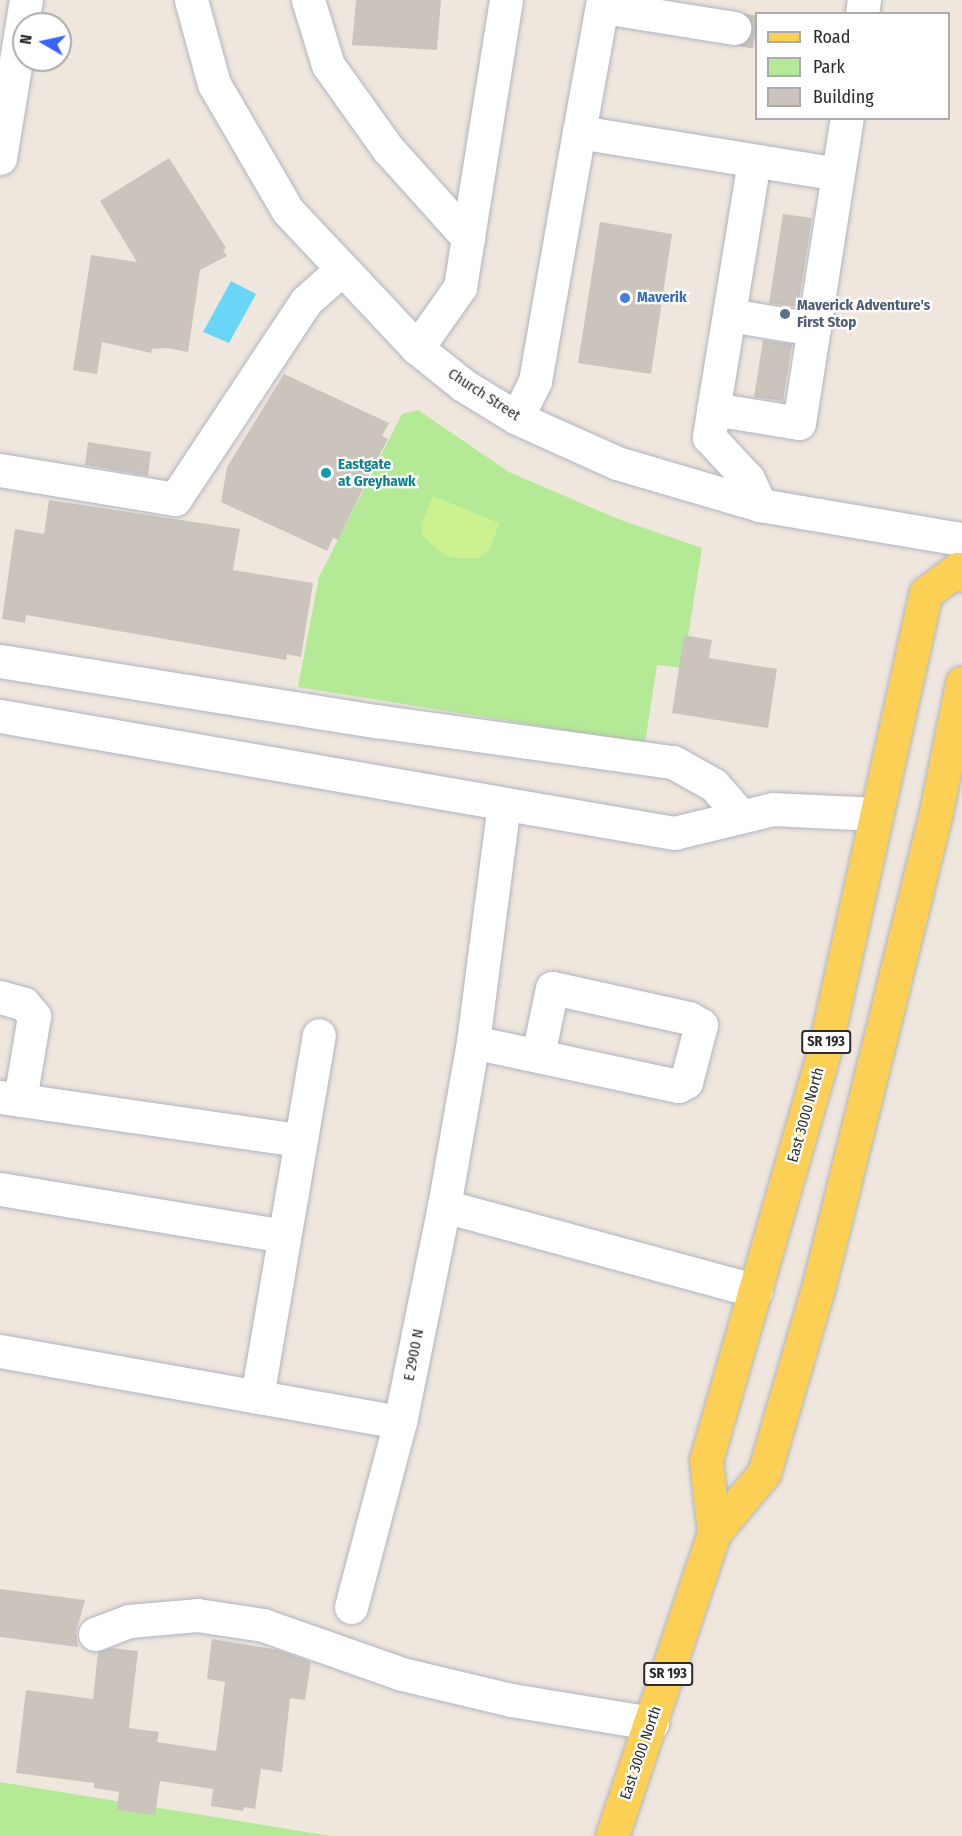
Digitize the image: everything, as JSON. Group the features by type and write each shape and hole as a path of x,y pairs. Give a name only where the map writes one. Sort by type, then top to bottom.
{"main road":[{"name":"East 3000 North","path":"714,1533 706,1460 825,1047 926,593 961,559"},
{"name":"East 3000 North","path":"612,1836 652,1723 714,1533 764,1473 820,1281 936,812 962,683"}],"street":[{"path":"0,158 26,0"},
{"name":"Church Street","path":"191,0 214,84 288,212 417,348 463,385 517,418 617,463 760,505 961,559"},
{"path":"308,0 328,65 387,149 468,238"},
{"path":"417,348 460,287 506,0"},
{"path":"517,418 535,381 603,3 734,28"},
{"path":"713,409 799,423 847,120"},
{"path":"579,132 838,174"},
{"path":"754,161 709,437 748,479 760,505"},
{"path":"0,470 175,499 306,301 341,270"},
{"path":"729,315 814,329"},
{"path":"0,661 376,721 673,762 714,785 741,816"},
{"path":"0,716 674,833 773,809 876,814"},
{"name":"E 2900 N","path":"351,1607 400,1422 444,1206 473,1042 504,804"},
{"path":"473,1042 678,1086 686,1082 701,1025 689,1018 552,987 538,1055"},
{"path":"0,997 24,1004 34,1016 10,1099 300,1140"},
{"path":"257,1397 319,1035"},
{"path":"0,1189 284,1236"},
{"path":"444,1206 756,1291"},
{"path":"0,1351 400,1422"},
{"path":"95,1634 129,1621 197,1615 254,1623 402,1674 511,1700 652,1723"}],"green space":[{"path":"418,410 509,472 618,519 702,548 683,668 657,665 645,743 298,687 319,577 402,414"},
{"path":"433,496 499,523 490,550 479,558 463,559 446,556 433,546 422,535 421,525"},
{"path":"0,1782 331,1836 0,1836"}],"water":[{"path":"231,281 256,294 229,343 203,332"}],"building":[{"path":"356,0 441,0 437,50 352,45"},
{"path":"169,158 226,248 223,250 227,256 200,270 188,352 167,348 152,349 151,353 102,342 97,374 73,370 91,255 137,262 100,201"},
{"path":"783,214 812,218 798,307 769,303"},
{"name":"Maverik","path":"600,222 672,234 651,374 578,363"},
{"path":"763,340 792,344 783,401 754,397"},
{"name":"Eastgate at Greyhawk","path":"284,374 389,423 382,436 388,439 338,540 333,538 327,551 221,502 227,467"},
{"path":"88,442 151,452 148,476 85,465"},
{"path":"49,500 240,529 233,570 313,583 301,657 287,654 286,660 26,615 25,623 2,619 15,529 44,534"},
{"path":"684,635 712,640 709,658 777,669 768,728 672,713"},
{"path":"0,1589 85,1600 76,1632 78,1647 0,1637"},
{"path":"212,1639 278,1650 311,1662 305,1700 290,1698 282,1772 261,1769 255,1809 244,1807 243,1811 211,1806 213,1789 160,1781 155,1815 117,1810 119,1792 94,1788 94,1783 16,1773 26,1690 93,1699 98,1652 111,1648 138,1651 129,1728 159,1732 157,1742 216,1751 225,1682 207,1679"}],"tunnel":[{"path":"734,28 755,32"}],"place":[{"name":"Maverik","path":"625,298"},
{"name":"Maverick Adventure's First Stop","path":"785,314"},
{"name":"Eastgate at Greyhawk","path":"326,473"}]}
